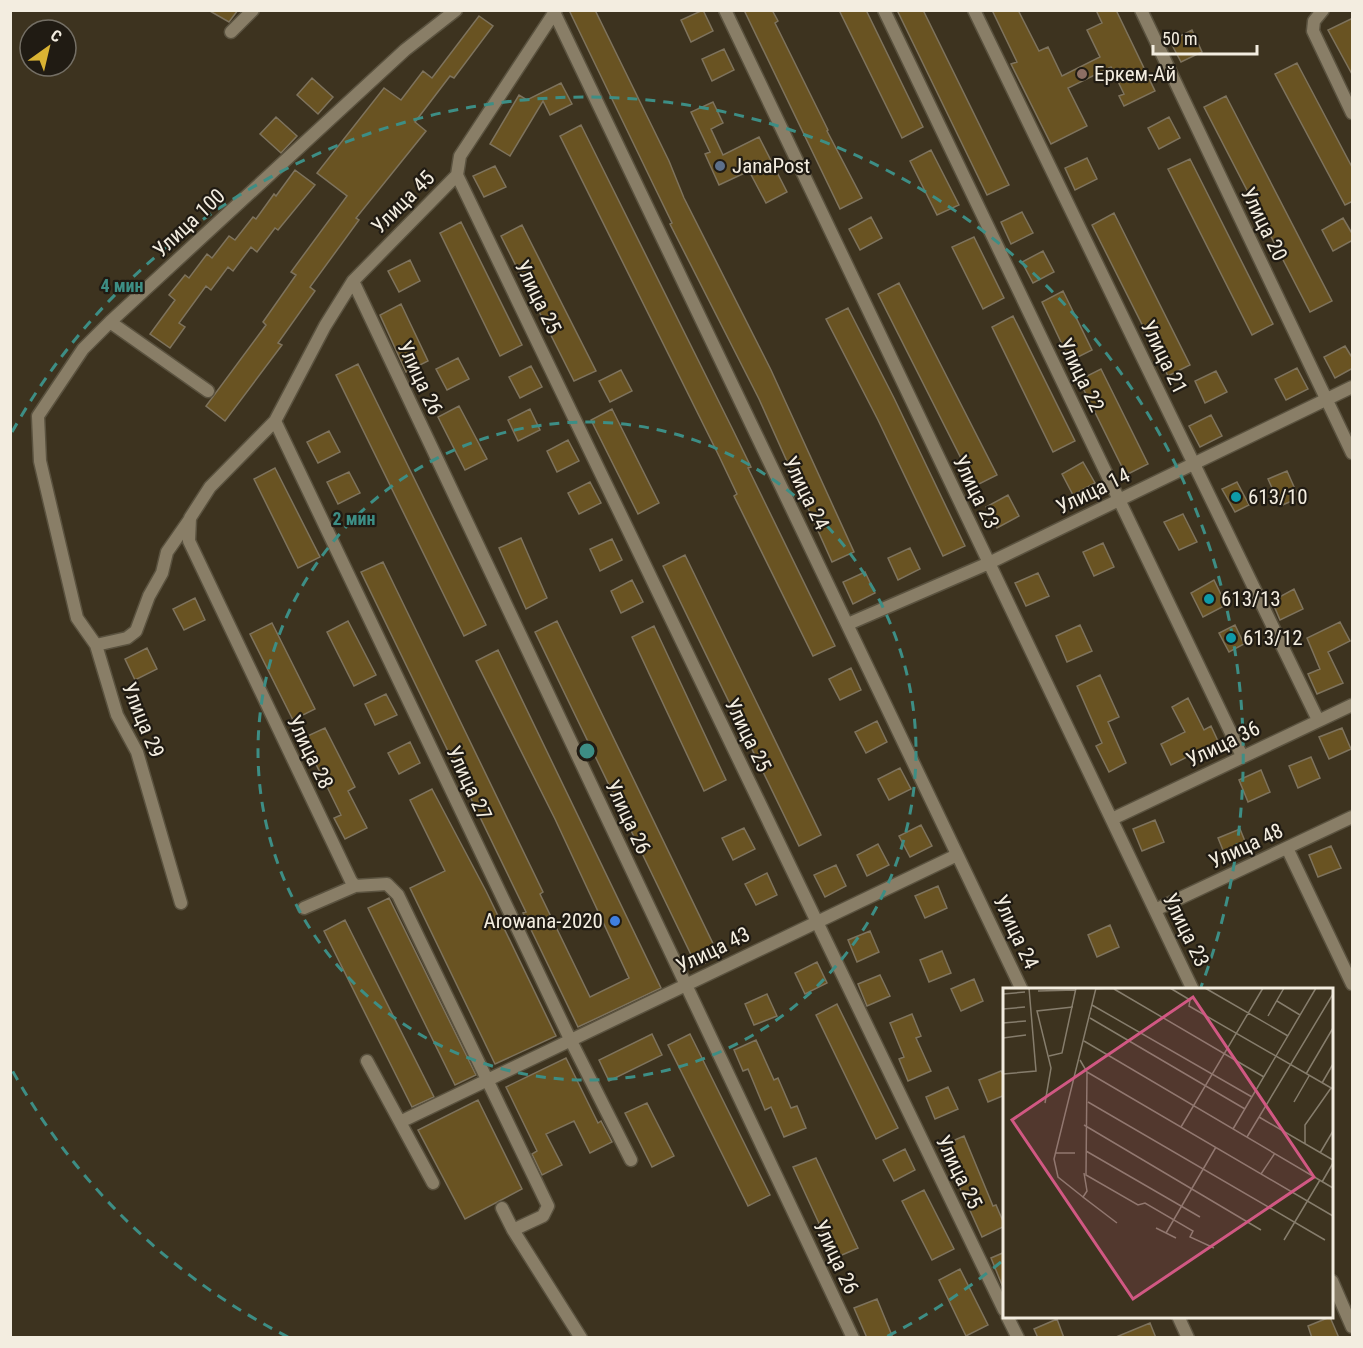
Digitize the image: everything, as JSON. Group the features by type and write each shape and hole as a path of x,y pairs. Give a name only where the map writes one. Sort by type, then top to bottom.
{"street":[{"path":"231,32 253,10"},
{"name":"Улица 100","path":"96,645 77,618 40,461 38,416 83,349 110,322 405,50 456,10"},
{"name":"Улица 23","path":"725,10 1192,988"},
{"name":"Улица 22","path":"884,10 1242,756"},
{"name":"Улица 21","path":"974,10 1318,720"},
{"name":"Улица 20","path":"1141,10 1353,453"},
{"path":"1323,10 1314,21 1313,31 1353,113"},
{"name":"Улица 45","path":"275,421 325,326 352,281 458,175 460,156 556,12"},
{"name":"Улица 24","path":"556,12 1021,988"},
{"name":"Улица 25","path":"458,175 1003,1306"},
{"name":"Улица 26","path":"352,281 853,1338"},
{"path":"110,322 208,391"},
{"name":"Улица 14","path":"848,624 989,563 1353,387"},
{"path":"96,645 127,638 136,631 149,596 162,573 166,552 210,487 275,421"},
{"name":"Улица 27","path":"275,421 570,1039 631,1160"},
{"name":"Улица 28","path":"190,519 189,541 266,706 355,886"},
{"name":"Улица 29","path":"96,645 117,715 137,752 181,903"},
{"name":"Улица 36","path":"1112,819 1353,705"},
{"name":"Улица 48","path":"1155,910 1353,817"},
{"path":"1287,848 1353,984"},
{"name":"Улица 43","path":"400,1122 957,855"},
{"path":"304,908 355,886 387,884 393,888 548,1206 543,1216 513,1230"},
{"path":"367,1061 434,1183"},
{"path":"502,1208 513,1230 581,1338"},
{"path":"1333,1283 1353,1327"},
{"path":"1008,1318 1018,1338"},
{"path":"1178,1318 1188,1338"}],"building":[{"path":"208,10 238,10 229,22"},
{"path":"569,10 595,10 669,161 684,198 771,370 854,552 832,562 759,399 670,224 672,223"},
{"path":"703,10 713,31 691,42 681,20"},
{"path":"744,10 772,10 778,21 775,23 862,198 840,209"},
{"path":"839,10 866,10 923,127 902,138"},
{"path":"897,10 923,10 1009,185 987,195"},
{"path":"992,10 1018,10 1039,51 1048,47 1062,76 1100,57 1087,30 1102,23 1096,10 1116,10 1155,91 1124,106 1119,96 1124,94 1111,67 1068,88 1087,126 1051,144 1011,64 1017,62"},
{"path":"479,16 493,26 454,78 450,76 415,122 426,131 356,218 359,220 310,287 315,291 278,343 282,345 225,421 206,406 266,325 263,322 296,275 291,272 347,196 317,173 384,88 401,100 423,71 432,78"},
{"path":"1353,18 1353,76 1328,30"},
{"path":"1192,30 1202,52 1181,62 1170,41"},
{"path":"724,49 734,70 712,81 702,59"},
{"path":"1297,63 1353,169 1353,201 1345,205 1275,74"},
{"path":"312,78 333,97 318,114 297,95"},
{"path":"561,83 572,104 550,115 543,101 510,156 490,144 519,95 527,100"},
{"path":"1226,96 1332,301 1310,312 1204,107"},
{"path":"713,102 723,123 711,129 723,155 759,137 787,192 766,203 749,171 719,185 705,154 710,152 691,112"},
{"path":"276,117 297,136 281,153 260,134"},
{"path":"1169,117 1180,138 1159,149 1148,128"},
{"path":"581,125 732,428 751,467 748,468 835,646 813,656 734,496 737,494 719,456 560,136"},
{"path":"931,150 959,205 937,215 910,161"},
{"path":"1087,158 1097,179 1075,190 1065,168"},
{"path":"1190,159 1273,324 1252,335 1168,169"},
{"path":"495,166 506,187 484,197 473,176"},
{"path":"295,170 315,185 278,230 275,228 257,252 251,247 233,271 228,267 211,290 206,286 179,323 185,327 170,348 150,334 175,300 169,295 185,275 189,278 207,254 212,258 229,236 235,240 253,217 256,219 274,194 276,196"},
{"path":"1022,212 1033,233 1011,244 1001,222"},
{"path":"1114,213 1190,365 1168,376 1092,225"},
{"path":"871,217 882,238 860,250 849,229"},
{"path":"1343,218 1353,235 1353,240 1333,251 1322,230"},
{"path":"461,222 522,345 500,356 440,233"},
{"path":"522,225 596,371 574,381 501,236"},
{"path":"974,237 1004,298 983,309 952,247"},
{"path":"1043,251 1054,272 1033,283 1022,262"},
{"path":"410,260 420,281 399,292 388,271"},
{"path":"899,283 997,475 975,486 878,294"},
{"path":"1063,291 1092,350 1070,361 1042,302"},
{"path":"401,304 428,361 406,372 380,315"},
{"path":"848,308 965,546 943,556 878,420 826,319"},
{"path":"1013,316 1075,441 1053,452 992,327"},
{"path":"1345,346 1353,359 1353,368 1335,378 1324,357"},
{"path":"458,358 469,379 447,390 436,369"},
{"path":"358,364 486,625 464,636 336,375"},
{"path":"531,366 542,387 520,398 509,377"},
{"path":"1297,368 1308,389 1286,400 1275,379"},
{"path":"1101,369 1148,464 1126,475 1079,380"},
{"path":"621,370 632,391 610,402 599,381"},
{"path":"1216,371 1227,392 1205,403 1195,381"},
{"path":"459,406 487,459 465,470 438,417"},
{"path":"530,409 540,430 518,441 508,420"},
{"path":"612,409 659,503 638,514 591,420"},
{"path":"1211,415 1222,436 1200,447 1189,426"},
{"path":"329,431 340,452 318,463 307,442"},
{"path":"568,440 579,461 557,472 547,451"},
{"path":"1083,462 1095,483 1073,495 1062,474"},
{"path":"275,468 320,557 298,568 254,479"},
{"path":"1287,471 1299,498 1280,506 1268,479"},
{"path":"349,472 360,493 338,504 327,482"},
{"path":"590,482 601,503 579,514 568,493"},
{"name":"613/10","path":"1237,482 1249,505 1235,512 1222,489"},
{"path":"1008,495 1019,516 997,528 986,507"},
{"path":"1183,514 1197,542 1179,550 1164,522"},
{"path":"521,538 547,598 526,609 499,548"},
{"path":"612,539 622,560 600,571 590,549"},
{"path":"1103,543 1114,567 1094,576 1083,552"},
{"path":"910,548 920,569 898,580 888,558"},
{"path":"685,555 821,835 799,846 663,566"},
{"path":"383,562 543,892 540,894 590,997 629,978 555,819 476,661 498,650 661,988 578,1027 523,913 526,912 361,572"},
{"path":"865,572 875,593 853,604 843,582"},
{"path":"1038,573 1049,596 1026,606 1015,583"},
{"path":"632,580 643,602 621,613 611,591"},
{"name":"613/13","path":"1214,580 1226,605 1203,617 1191,593"},
{"path":"1294,589 1303,609 1280,620 1272,601"},
{"path":"195,598 205,620 184,630 173,609"},
{"path":"348,621 376,675 354,686 327,632"},
{"path":"557,621 719,956 697,967 535,632"},
{"path":"1340,622 1350,641 1328,652 1343,683 1317,694 1308,674 1320,669 1307,638"},
{"path":"272,623 315,709 293,720 250,634"},
{"path":"1080,625 1092,651 1067,662 1056,636"},
{"name":"613/12","path":"1235,625 1244,644 1229,652 1219,633"},
{"path":"654,626 726,780 704,791 632,637"},
{"path":"147,648 157,669 135,680 125,659"},
{"path":"851,668 861,690 840,700 829,679"},
{"path":"1100,675 1119,717 1108,722 1126,763 1109,772 1096,746 1102,743 1077,686"},
{"path":"386,694 397,715 375,725 365,704"},
{"path":"1188,698 1204,730 1211,726 1223,752 1208,760 1203,749 1171,765 1161,744 1185,732 1172,707"},
{"path":"877,721 887,742 866,753 855,732"},
{"path":"325,728 355,787 348,791 367,828 345,839 334,818 341,815 303,738"},
{"path":"1342,728 1351,749 1329,759 1319,737"},
{"path":"410,742 420,763 399,774 388,753"},
{"path":"1311,757 1320,778 1298,788 1289,766"},
{"path":"900,768 911,789 889,800 878,779"},
{"path":"1261,770 1270,792 1248,802 1239,780"},
{"path":"432,789 486,891 556,1036 495,1064 410,888 445,871 410,800"},
{"path":"1155,820 1164,842 1142,851 1133,829"},
{"path":"921,825 932,846 910,857 899,836"},
{"path":"744,828 755,849 733,860 722,838"},
{"path":"1240,829 1249,851 1227,860 1218,838"},
{"path":"878,844 889,865 867,876 857,855"},
{"path":"1331,846 1341,868 1318,877 1309,855"},
{"path":"836,865 846,886 825,897 814,875"},
{"path":"767,873 777,895 756,905 745,884"},
{"path":"938,886 947,908 925,918 915,896"},
{"path":"389,898 476,1075 455,1085 368,908"},
{"path":"345,920 434,1097 412,1107 324,931"},
{"path":"1110,925 1119,947 1097,957 1088,935"},
{"path":"870,931 879,952 857,962 848,940"},
{"path":"942,951 951,973 929,982 920,960"},
{"path":"817,962 827,983 805,994 795,973"},
{"path":"880,975 890,996 867,1006 858,984"},
{"path":"974,979 983,1001 961,1011 951,989"},
{"path":"767,994 777,1016 754,1025 745,1004"},
{"path":"837,1004 898,1128 876,1139 816,1015"},
{"path":"912,1014 921,1036 916,1038 931,1071 908,1081 899,1059 904,1057 890,1023"},
{"path":"652,1034 662,1055 609,1081 599,1060"},
{"path":"690,1034 770,1195 748,1206 668,1045"},
{"path":"756,1040 774,1080 778,1078 791,1108 797,1106 806,1128 784,1137 771,1107 765,1110 748,1069 743,1071 734,1050"},
{"path":"566,1058 598,1123 601,1121 612,1142 590,1153 574,1121 546,1134 562,1165 542,1175 532,1154 537,1151 506,1087"},
{"path":"1001,1071 1003,1096 988,1102 979,1080"},
{"path":"948,1087 958,1109 935,1119 926,1097"},
{"path":"478,1100 522,1189 465,1219 418,1130"},
{"path":"647,1103 674,1156 652,1167 625,1113"},
{"path":"964,1136 993,1206 996,1205 1003,1227 982,1237 941,1146"},
{"path":"905,1149 915,1170 894,1181 883,1160"},
{"path":"816,1158 858,1248 835,1258 793,1167"},
{"path":"924,1190 954,1249 932,1260 902,1201"},
{"path":"1003,1253 1003,1288 991,1258"},
{"path":"960,1269 988,1325 966,1336 939,1280"},
{"path":"877,1299 893,1338 867,1338 854,1308"},
{"path":"1330,1318 1339,1338 1312,1338 1308,1326"},
{"path":"1057,1319 1064,1338 1038,1338 1034,1329"},
{"path":"1150,1323 1156,1338 1116,1338 1116,1337"}],"place":[{"name":"Еркем-Ай","path":"1082,74"},
{"name":"JanaPost","path":"720,166"},
{"name":"613/10","path":"1236,497"},
{"name":"613/13","path":"1209,599"},
{"name":"613/12","path":"1231,638"},
{"name":"Arowana-2020","path":"615,921"}]}
